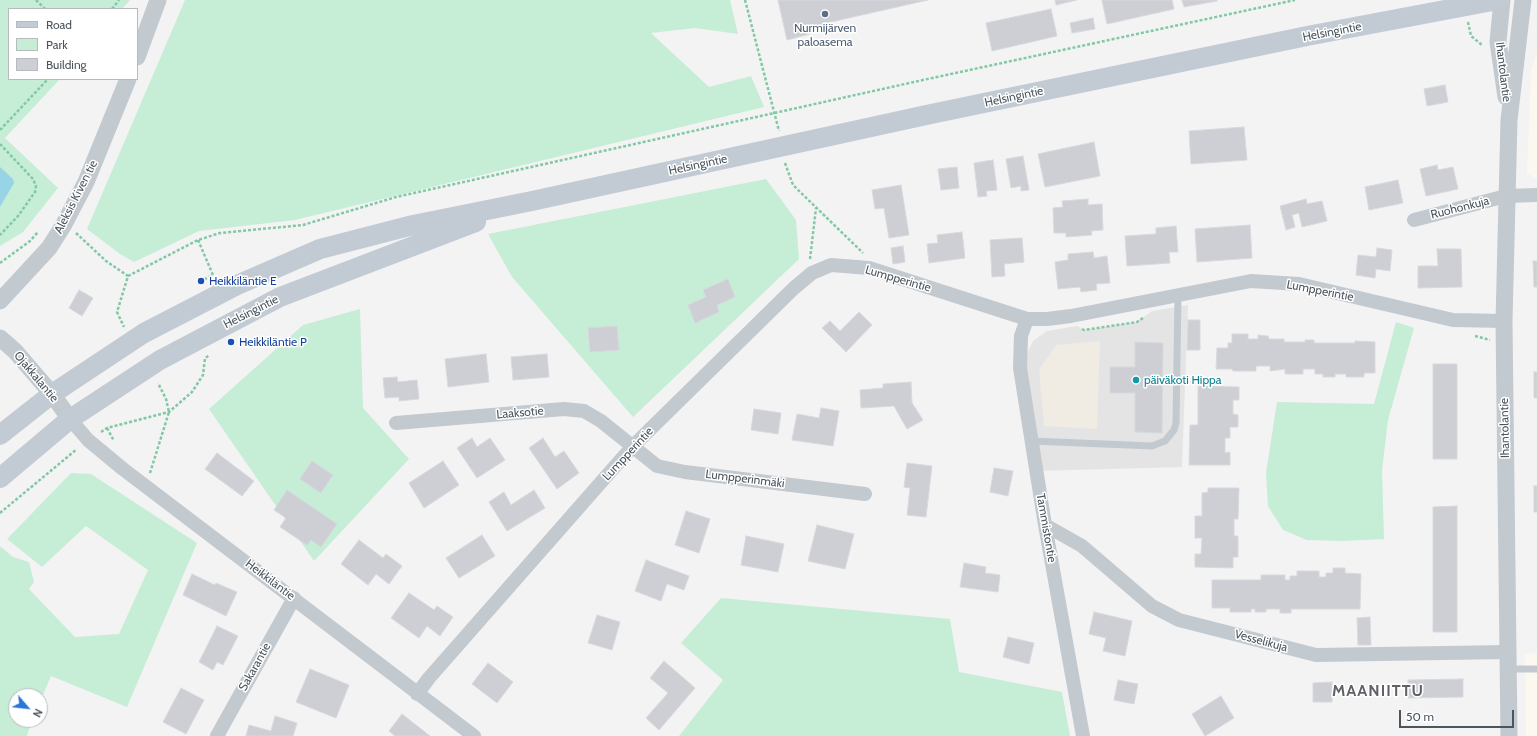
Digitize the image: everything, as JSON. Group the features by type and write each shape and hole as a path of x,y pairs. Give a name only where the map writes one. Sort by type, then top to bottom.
{"main road":[{"name":"Helsingintie","path":"0,434 52,394 144,332 237,285 320,250 413,224 532,201 931,114 1284,41 1498,0"},
{"name":"Helsingintie","path":"0,478 70,418 160,360 280,297 532,201"}],"street":[{"path":"138,54 158,0"},
{"name":"Ihantolantie","path":"1502,0 1498,42 1509,120"},
{"name":"Ihantolantie","path":"1508,736 1504,321 1506,196 1509,120 1523,0"},
{"name":"Aleksis Kiven tie","path":"0,301 49,248 63,226 86,182 128,80"},
{"name":"Ruohonkuja","path":"1414,220 1506,196 1537,194"},
{"name":"Lumpperintie","path":"417,694 429,678 632,447 794,288 812,273 831,265 869,268 1027,319 1047,319 1070,316 1251,281 1299,284 1454,320 1504,321"},
{"name":"Tammistontie","path":"1027,319 1021,336 1020,368 1045,525 1083,736"},
{"name":"Ojakkalantie","path":"0,338 15,351 52,394 70,418"},
{"name":"Laaksotie","path":"396,423 564,409 584,411 601,421 632,447"},
{"name":"Heikkiläntie","path":"70,418 88,440 123,469 474,736"},
{"name":"Lumpperinmäki","path":"632,447 657,466 685,472 865,494"},
{"name":"Vesselikuja","path":"1045,525 1082,546 1152,606 1179,620 1316,655 1508,660"},
{"name":"Sakarantie","path":"217,736 294,598"}],"lane":[{"path":"1032,441 1152,446 1165,441 1174,430 1176,423 1178,296"},
{"path":"1508,660 1537,669"}],"path":[{"path":"36,0 44,8"},
{"path":"113,8 119,0"},
{"path":"745,0 760,63 775,113 786,168 793,185 870,260 869,268"},
{"path":"126,331 117,312 128,276 198,240 220,233 303,225 396,197 1295,0"},
{"path":"0,130 47,80"},
{"path":"0,144 33,179 36,186 35,192 18,216 0,235"},
{"path":"812,273 809,266 816,208"},
{"path":"78,226 75,233 106,261 128,276"},
{"path":"0,263 30,242 40,230"},
{"path":"198,240 213,275 201,281"},
{"path":"1077,326 1084,330 1137,322 1147,315"},
{"path":"1471,335 1494,341"},
{"path":"169,412 192,392 203,375 205,358 212,354"},
{"path":"149,475 169,412 166,399 157,380"}],"shaded area":[{"path":"1537,52 1537,180 1527,173 1531,72"},
{"path":"1188,305 1182,467 1036,471 1020,368 1033,341 1047,331 1077,326 1084,330 1137,322 1152,311"},
{"path":"1537,653 1537,736 1526,736 1525,654"}],"green space":[{"path":"0,0 130,0 123,8 8,8 8,80 59,80 5,138 58,188 23,232 0,246"},
{"path":"185,0 730,0 738,34 695,28 651,33 709,87 751,76 764,107 295,220 199,231 134,262 120,254 87,229"},
{"path":"766,179 796,220 799,259 633,417 512,277 488,234"},
{"path":"360,309 363,408 409,459 314,561 209,409 303,325"},
{"path":"1396,322 1414,328 1388,420 1382,471 1384,539 1341,541 1307,540 1283,530 1268,506 1266,473 1277,402 1374,404"},
{"path":"71,473 91,474 197,543 127,707 51,676 46,688 8,688 8,728 30,728 27,736 0,736 0,546 13,557 29,562 34,582 29,589 75,637 119,634 148,570 86,526 42,567 7,539"},
{"path":"721,598 950,619 959,672 1062,692 1070,736 679,736 723,680 681,643"}],"sand":[{"path":"1100,341 1097,429 1044,426 1039,370 1056,345"}],"water":[{"path":"0,167 13,179 14,183 0,207"}],"building":[{"name":"Nurmijärven paloasema","path":"778,0 928,0 809,27 810,34 787,40"},
{"path":"1055,0 1077,0 1056,5"},
{"path":"1102,0 1172,0 1174,9 1107,24"},
{"path":"1182,0 1217,0 1217,1 1184,7"},
{"path":"1051,9 1057,36 992,51 986,23"},
{"path":"1093,18 1095,29 1072,33 1070,23"},
{"path":"1445,85 1448,102 1427,106 1424,89"},
{"path":"1244,127 1247,160 1191,164 1189,131"},
{"path":"1094,142 1100,176 1045,187 1038,154"},
{"path":"1023,156 1029,190 1021,191 1021,186 1011,188 1006,159"},
{"path":"993,160 997,190 986,191 987,196 978,197 974,163"},
{"path":"1437,165 1438,170 1453,167 1458,189 1426,196 1420,169"},
{"path":"957,167 959,188 941,190 938,169"},
{"path":"1398,180 1403,203 1369,210 1365,187"},
{"path":"901,185 909,235 889,238 884,208 875,209 872,190"},
{"path":"1088,199 1088,205 1102,204 1103,230 1091,231 1092,235 1066,237 1066,233 1054,233 1053,208 1063,207 1062,201"},
{"path":"1306,199 1307,204 1322,201 1327,221 1302,227 1299,213 1292,215 1295,227 1286,230 1280,206"},
{"path":"1250,225 1252,258 1197,262 1195,229"},
{"path":"1176,226 1178,252 1169,252 1170,263 1127,266 1125,236 1156,234 1156,228"},
{"path":"962,232 965,258 929,263 927,244 938,243 937,235"},
{"path":"1022,238 1024,262 1004,264 1005,276 992,277 990,240"},
{"path":"903,246 905,262 893,264 891,248"},
{"path":"1377,248 1392,250 1390,271 1376,269 1375,278 1356,275 1358,255 1376,257"},
{"path":"1437,249 1461,249 1462,287 1418,288 1418,266 1438,266"},
{"path":"1093,252 1094,258 1107,256 1110,283 1096,284 1097,290 1081,292 1080,287 1058,289 1055,262 1068,260 1068,254"},
{"path":"1533,261 1537,261 1537,287 1534,287"},
{"path":"728,279 735,297 717,305 719,312 695,323 688,305 706,297 703,290"},
{"path":"79,290 93,298 82,316 69,308"},
{"path":"859,312 872,325 846,352 822,328 830,321 840,331"},
{"path":"1188,320 1200,320 1200,350 1187,350"},
{"path":"617,326 619,350 590,352 588,328"},
{"path":"1232,334 1248,334 1248,339 1258,339 1258,335 1268,336 1269,339 1284,339 1284,342 1305,342 1305,340 1314,340 1314,343 1355,343 1355,341 1375,342 1375,373 1364,373 1364,377 1346,377 1346,374 1335,374 1335,377 1323,377 1323,374 1315,374 1315,369 1303,369 1303,374 1285,374 1285,369 1270,371 1270,366 1256,366 1256,371 1216,369 1217,348 1228,348 1228,343 1232,343"},
{"name":"päiväkoti Hippa","path":"1135,342 1163,343 1162,433 1135,432 1135,393 1110,393 1110,367 1135,367"},
{"path":"486,354 489,382 448,387 445,359"},
{"path":"547,354 549,377 513,380 511,357"},
{"path":"1433,364 1457,364 1457,459 1433,459"},
{"path":"1534,372 1537,372 1537,398 1534,398"},
{"path":"397,377 398,382 417,380 419,399 399,401 399,397 385,398 383,378"},
{"path":"911,382 912,403 923,420 907,429 894,406 861,408 860,390 883,388 883,384"},
{"path":"1198,386 1239,387 1239,400 1233,400 1233,414 1238,415 1238,427 1230,427 1230,438 1225,438 1225,453 1230,452 1230,465 1189,465 1190,425 1198,425"},
{"path":"821,408 839,411 833,446 792,440 797,414 819,418"},
{"path":"754,409 781,413 778,434 751,430"},
{"path":"472,438 477,447 490,438 505,460 477,478 457,448"},
{"path":"543,438 555,457 564,451 579,473 557,489 529,448"},
{"path":"217,453 254,481 242,496 205,469"},
{"path":"312,461 333,475 321,493 300,479"},
{"path":"443,461 459,485 424,508 409,483"},
{"path":"907,463 932,466 926,517 907,515 910,488 904,487"},
{"path":"994,468 1013,471 1008,496 990,492"},
{"path":"1534,486 1537,486 1537,512 1534,512"},
{"path":"1208,488 1239,488 1238,519 1234,519 1234,536 1238,536 1238,557 1233,557 1233,568 1195,567 1195,554 1201,554 1202,538 1195,538 1195,516 1202,516 1202,493 1208,492"},
{"path":"287,490 337,524 321,547 311,540 307,545 280,527 286,518 274,510"},
{"path":"534,490 545,508 507,531 489,502 504,492 511,505"},
{"path":"1457,506 1457,632 1433,632 1433,507"},
{"path":"686,511 710,519 699,553 675,545"},
{"path":"817,525 854,534 845,569 808,561"},
{"path":"482,535 495,556 459,578 446,558"},
{"path":"746,536 784,544 778,572 741,565"},
{"path":"359,540 383,558 386,554 402,566 389,584 376,574 368,585 341,564"},
{"path":"646,560 689,576 684,590 667,584 661,601 635,591"},
{"path":"964,563 986,567 985,573 1000,575 998,592 960,587"},
{"path":"1333,568 1345,568 1345,573 1361,574 1360,609 1291,609 1291,613 1280,613 1280,609 1266,609 1266,612 1255,612 1255,609 1251,609 1251,612 1230,612 1230,608 1212,608 1212,580 1261,580 1261,575 1285,575 1285,580 1290,580 1290,576 1297,576 1297,571 1319,571 1319,577 1326,577 1326,573 1333,573"},
{"path":"192,574 215,585 216,583 237,592 226,616 183,595"},
{"path":"409,593 434,610 437,606 453,617 440,636 427,626 419,638 391,618"},
{"path":"1094,612 1132,621 1125,656 1103,651 1106,638 1089,634"},
{"path":"597,615 620,622 612,650 588,643"},
{"path":"1370,617 1371,645 1358,645 1357,618"},
{"path":"217,626 238,636 223,665 217,662 213,670 199,662"},
{"path":"1008,637 1034,643 1029,664 1003,657"},
{"path":"664,661 695,688 659,730 646,718 668,693 650,678"},
{"path":"488,663 513,682 497,703 472,684"},
{"path":"310,669 349,685 336,718 296,702"},
{"path":"1463,679 1463,697 1408,698 1408,680"},
{"path":"1118,680 1138,684 1134,704 1114,700"},
{"path":"1332,682 1332,702 1313,702 1313,683"},
{"path":"181,688 204,700 186,734 163,722"},
{"path":"1221,696 1234,718 1205,736 1192,714"},
{"path":"402,714 430,736 395,736 389,731"},
{"path":"275,716 297,723 293,736 246,736 249,725 271,731"}],"place":[{"name":"Nurmijärven paloasema","path":"825,14"},
{"name":"Heikkiläntie E","path":"201,281"},
{"name":"Heikkiläntie P","path":"231,342"},
{"name":"päiväkoti Hippa","path":"1136,380"}],"district":[{"name":"MAANIITTU","path":"1378,691"}]}
